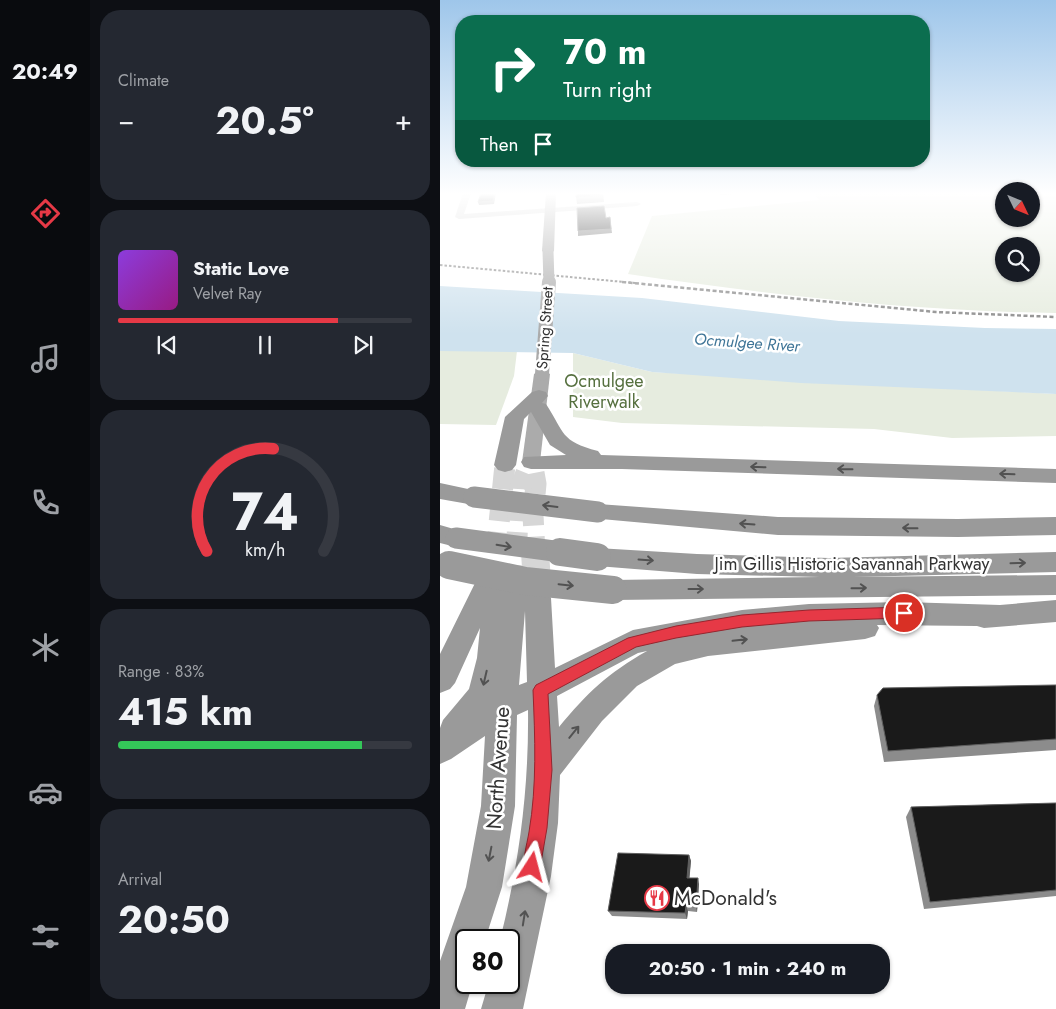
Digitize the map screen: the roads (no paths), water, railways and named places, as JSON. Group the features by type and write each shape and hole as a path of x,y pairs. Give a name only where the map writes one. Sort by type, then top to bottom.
{"highway":[{"path":"505,465 515,418 539,402 554,438 560,445 582,454 622,462"},
{"path":"530,469 622,462 1056,476"},
{"path":"440,491 598,512 778,526 958,528 1056,526"},
{"name":"Jim Gillis Historic Savannah Parkway","path":"448,536 598,556 697,564 829,568 1056,562"},
{"path":"443,564 525,581 613,590 1056,585"},
{"path":"440,680 510,589"},
{"path":"510,589 541,690 544,770 539,828 520,938"},
{"path":"440,748 482,695 494,622 510,589"},
{"name":"North Avenue","path":"470,929 484,887 496,814 510,589"},
{"path":"544,770 591,711 612,691 627,678 669,654 708,644 1056,611"},
{"path":"440,748 502,707 541,690 633,642 742,621 809,616 904,613 998,615"},
{"name":"North Avenue","path":"444,1009 455,974"},
{"path":"502,1009 506,994"}],"main road":[{"name":"Spring Street","path":"530,469 542,374 548,295 549,240"}],"water":[{"name":"Ocmulgee River","path":"440,286 642,298 839,321 985,328 1056,329 1056,394 801,383 652,372 573,353 440,351"}],"tunnel":[{"path":"496,553 505,465"},
{"path":"516,553 520,488 526,473"},
{"path":"534,473 536,484 533,515 535,553"},
{"path":"494,591 496,552"},
{"path":"514,593 516,552"},
{"path":"535,552 538,598"}],"railway":[{"path":"440,265 635,283"},
{"path":"622,282 936,312 1056,317"}],"place":[{"name":"McDonald's","path":"657,898"}],"park label":[{"name":"Ocmulgee Riverwalk","path":"604,391"}]}
